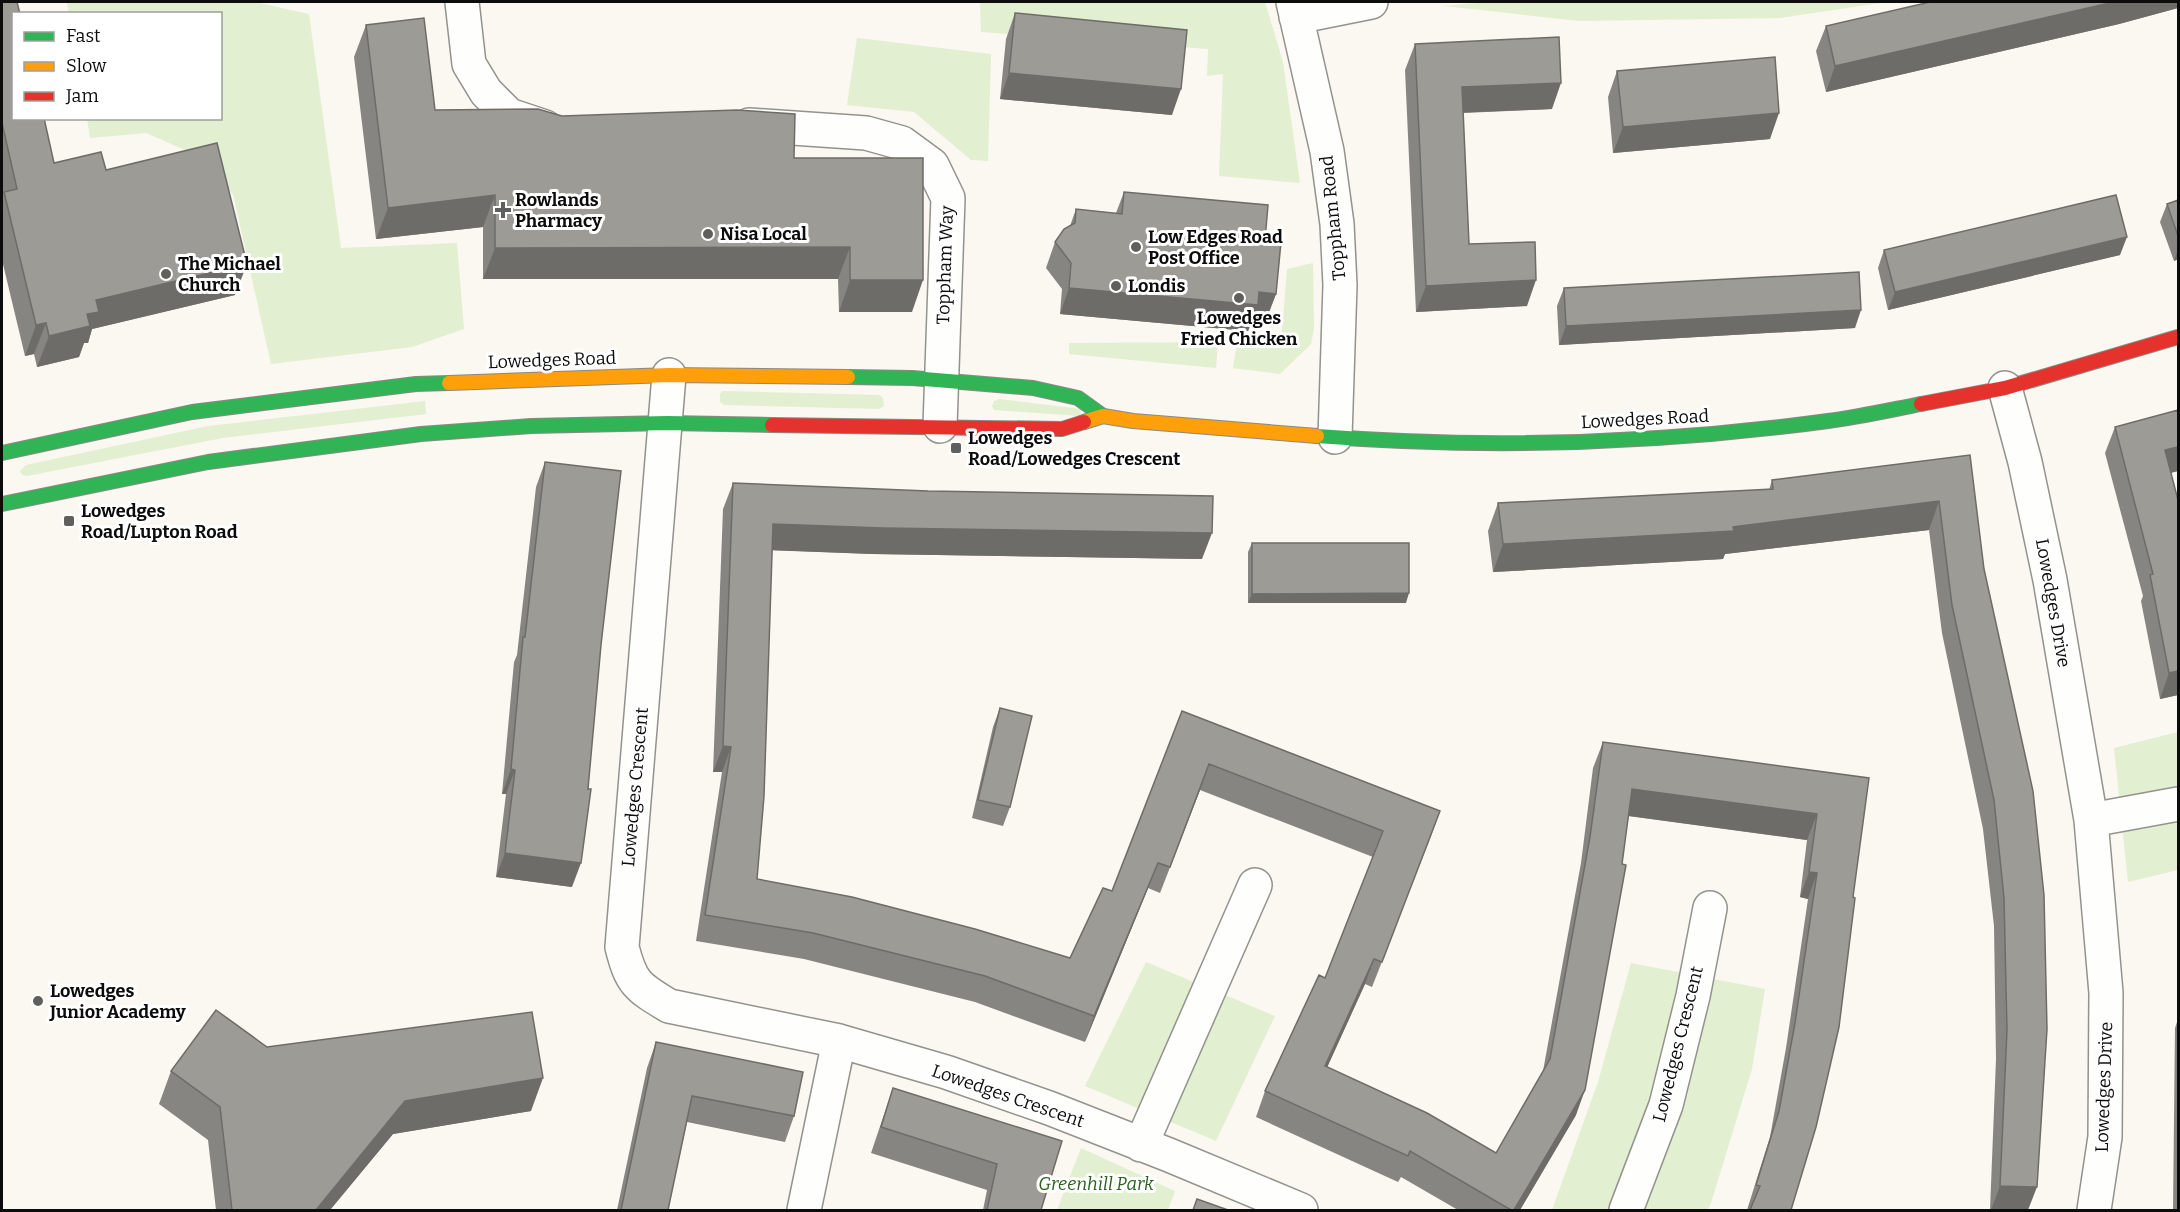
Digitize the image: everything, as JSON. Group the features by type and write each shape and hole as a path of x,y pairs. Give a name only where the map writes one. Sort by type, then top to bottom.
{"street":[{"path":"462,2 469,64 486,92 509,115 550,129 573,128"},
{"path":"1294,9 1371,2"},
{"name":"Toppham Road","path":"1294,9 1327,151 1336,224 1341,285 1335,438"},
{"name":"Toppham Way","path":"714,124 866,133 902,144 932,165 948,198 940,426"},
{"name":"Lowedges Road","path":"2,453 192,412 416,384 669,375 857,376 1033,388 1078,398 1103,416 1133,421 1335,438 1448,442 1548,442 1683,436 1829,421 2006,388 2178,337"},
{"name":"Lowedges Crescent","path":"669,375 667,423 622,947 628,972 645,991 669,1006 839,1041 946,1072 1049,1108 1302,1210"},
{"name":"Lowedges Drive","path":"2006,388 2025,462 2050,580 2091,820 2106,993 2105,1137 2094,1210"},
{"name":"Lowedges Road","path":"2,504 208,462 422,434 531,426 667,423 1062,429 1103,416"},
{"path":"2091,820 2178,804"},
{"path":"1141,1145 1255,885"},
{"name":"Lowedges Crescent","path":"1626,1210 1666,1106 1693,996 1710,908"},
{"path":"804,1210 839,1041"}],"green space":[{"path":"255,2 309,14 341,248 457,243 464,329 412,347 271,364 233,194 199,156 146,133 90,138 87,120 222,120 222,12 69,12 67,3"},
{"path":"980,2 1265,2 1283,62 1300,183 1219,176 1223,74 1207,76 1208,49 981,32"},
{"path":"1488,2 1887,2 1780,18 1579,21 1444,6"},
{"path":"857,38 991,54 988,161 971,160 914,112 847,105"},
{"path":"1313,263 1314,328 1311,344 1280,374 1233,368 1237,343 1281,342 1287,269"},
{"path":"1218,342 1216,368 1069,354 1069,343"},
{"path":"723,391 879,395 883,398 884,406 879,409 724,405 720,402 720,394"},
{"path":"999,399 1081,409 1080,416 994,410 992,406 994,401"},
{"path":"425,401 426,414 223,438 27,476 22,475 20,471 26,465 208,426"},
{"path":"2178,732 2178,870 2128,882 2114,748"},
{"path":"1146,962 1275,1016 1216,1141 1085,1086"},
{"path":"1631,963 1765,989 1752,1069 1711,1203 1708,1210 1552,1210 1598,1082"},
{"name":"Greenhill Park","path":"1081,1148 1175,1191 1168,1210 1057,1210"}],"building":[{"name":"The Michael Church","path":"2,2 17,2 20,12 12,12 12,120 44,120 54,163 101,152 106,170 217,143 247,264 96,300 99,312 87,314 90,326 49,336 46,323 36,325 4,192 17,189 2,123"},
{"path":"1930,2 2114,2 1835,66 1826,26"},
{"path":"1015,13 1187,30 1181,89 1009,73"},
{"path":"424,18 435,110 538,109 562,116 737,110 795,114 794,158 923,158 923,280 850,280 850,247 495,248 495,195 388,208 366,25"},
{"path":"1559,37 1561,83 1462,87 1469,244 1535,242 1536,280 1426,286 1415,44"},
{"path":"1775,57 1779,113 1623,127 1617,71"},
{"path":"1124,192 1268,205 1265,240 1281,242 1276,294 1259,292 1258,305 1069,288 1071,263 1055,242 1064,229 1075,223 1076,209 1122,214"},
{"path":"2116,195 2127,237 1895,292 1884,250"},
{"path":"2178,200 2178,236 2167,204"},
{"path":"1859,272 1861,310 1566,326 1564,288"},
{"path":"2178,410 2178,447 2165,450 2178,500 2178,671 2169,673 2150,575 2153,574 2115,427"},
{"path":"1970,455 1984,569 2033,791 2044,895 2047,1029 2037,1187 2000,1186 2007,1030 2004,898 1994,800 1952,605 1939,501 1733,527 1734,531 1503,544 1498,503 1773,489 1772,480"},
{"path":"545,462 621,471 601,645 588,789 591,789 581,863 505,853 515,770 511,769 523,637 525,637"},
{"path":"733,483 928,491 1213,496 1212,533 773,524 764,796 757,879 852,897 975,929 1070,958 1103,888 1112,891 1182,711 1440,811 1382,962 1374,959 1325,1066 1427,1113 1496,1153 1550,1059 1590,837 1603,742 1869,778 1839,1027 1816,1127 1791,1210 1750,1210 1760,1186 1756,1185 1779,1111 1795,1023 1817,873 1809,872 1817,814 1632,789 1622,864 1626,865 1585,1090 1514,1210 1410,1151 1408,1156 1265,1091 1319,975 1325,978 1383,831 1209,764 1170,867 1158,863 1094,1016 985,976 813,933 705,915 731,747 723,746"},
{"path":"1252,543 1409,543 1409,593 1252,594"},
{"path":"1000,708 1032,716 1010,807 978,800"},
{"path":"216,1010 267,1047 532,1012 543,1078 405,1101 316,1210 232,1210 220,1107 171,1071"},
{"path":"656,1042 803,1072 794,1116 692,1096 668,1210 621,1210"},
{"path":"893,1088 1062,1141 1041,1210 987,1210 997,1164 881,1127"},
{"path":"1197,1199 1228,1210 1193,1210"}],"traffic: fast":[{"path":"848,377 912,378 1033,388 1078,398 1103,416"},
{"path":"2,453 192,412 416,384 449,383"},
{"path":"1317,436 1508,443 1637,439 1764,429 1828,421 1921,404"},
{"path":"2,504 208,462 421,434 531,426 667,423 772,425"}],"traffic: slow":[{"path":"449,383 669,375 848,377"},
{"path":"1084,422 1103,416 1133,421 1317,436"}],"traffic: jam":[{"path":"1921,404 2005,388 2178,337"},
{"path":"772,425 1062,429 1084,422"}],"place":[{"name":"Rowlands Pharmacy","path":"503,210"},
{"name":"Nisa Local","path":"708,234"},
{"name":"Low Edges Road Post Office","path":"1136,247"},
{"name":"The Michael Church","path":"166,274"},
{"name":"Londis","path":"1116,286"},
{"name":"Lowedges Fried Chicken","path":"1239,298"},
{"name":"Lowedges Road/Lowedges Crescent","path":"956,448"},
{"name":"Lowedges Road/Lupton Road","path":"69,521"},
{"name":"Lowedges Junior Academy","path":"38,1001"}]}
